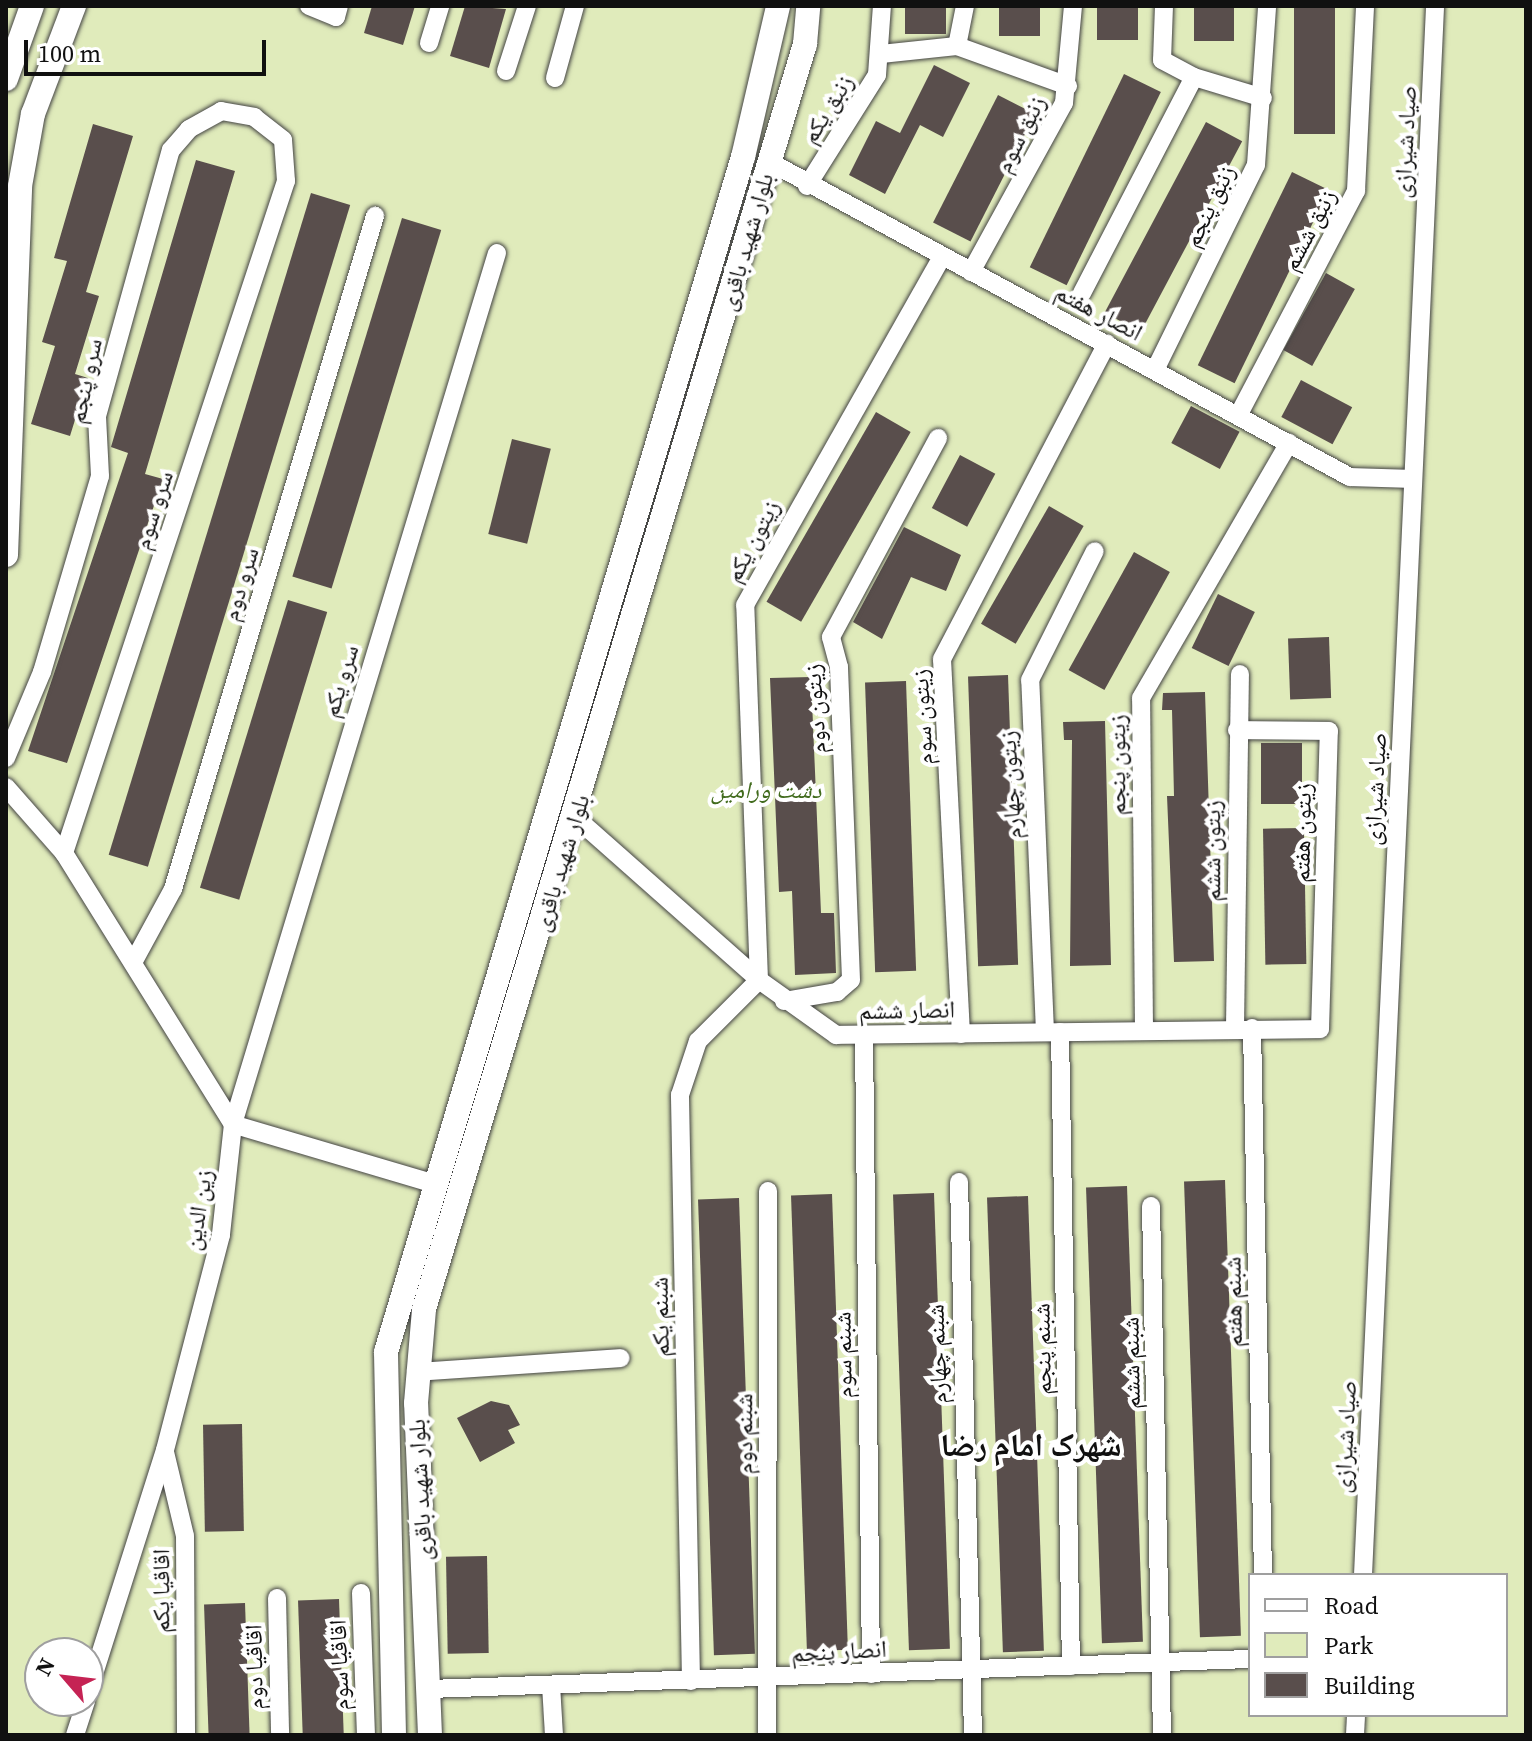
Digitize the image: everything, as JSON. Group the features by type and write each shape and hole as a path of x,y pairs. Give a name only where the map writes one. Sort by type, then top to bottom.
{"street":[{"path":"6,79 32,6"},
{"path":"6,555 20,186 33,114 74,6"},
{"path":"309,6 336,17 339,6"},
{"path":"429,43 440,6"},
{"path":"506,71 527,6"},
{"path":"555,78 575,6"},
{"name":"بلوار شهید باقری","path":"394,1735 386,1352 743,157 778,6"},
{"name":"بلوار شهید باقری","path":"430,1735 416,1372 424,1309 575,817 805,44 808,6"},
{"name":"زنبق یکم","path":"807,186 877,75 881,54 882,6"},
{"path":"957,46 965,6"},
{"name":"زنبق سوم","path":"971,272 1057,122 1068,86 1073,6"},
{"path":"1164,6 1162,60 1194,77 1263,98"},
{"name":"زنبق پنجم","path":"1156,368 1256,165 1267,6"},
{"name":"زنبق ششم","path":"1240,412 1356,191 1365,6"},
{"name":"صیاد شیرازی","path":"1363,1573 1435,6"},
{"path":"881,54 957,46 1068,86"},
{"path":"1082,293 1194,77"},
{"name":"سرو پنجم","path":"6,758 42,672 100,476 97,416 171,150 206,117 238,112 283,140 286,181"},
{"name":"انصار هفتم","path":"770,162 807,186 1240,412 1350,477 1413,479"},
{"name":"سرو سوم","path":"64,853 286,181"},
{"name":"سرو دوم","path":"135,959 173,889 375,216"},
{"name":"سرو یکم","path":"233,1124 497,253"},
{"name":"زیتون یکم","path":"759,980 745,605 942,257"},
{"name":"زیتون سوم","path":"961,1034 942,659 1107,343"},
{"name":"زیتون دوم","path":"784,1001 837,992 851,980 839,667 831,637 938,438"},
{"name":"زیتون پنجم","path":"1144,1030 1141,698 1289,443"},
{"name":"زیتون چهارم","path":"1053,1032 1030,680 1095,551"},
{"name":"زیتون ششم","path":"1240,674 1237,730 1243,1028"},
{"name":"زیتون هفتم","path":"1237,730 1329,731 1320,1029"},
{"path":"6,787 64,853 135,959 233,1124 435,1184"},
{"path":"547,806 575,817"},
{"name":"انصار ششم","path":"575,817 784,1001 836,1035 1320,1029"},
{"name":"شبنم یکم","path":"691,1681 680,1095 698,1041 759,980"},
{"name":"شبنم هفتم","path":"1243,1028 1263,1573"},
{"name":"شبنم پنجم","path":"1053,1032 1071,1666"},
{"name":"شبنم سوم","path":"864,1035 871,1674"},
{"name":"زین الدین","path":"104,1643 165,1450 221,1235 233,1124"},
{"name":"شبنم چهارم","path":"959,1182 973,1735"},
{"name":"شبنم دوم","path":"767,1735 768,1191"},
{"name":"شبنم ششم","path":"1151,1206 1162,1735"},
{"path":"416,1372 621,1358"},
{"name":"اقاقیا یکم","path":"165,1450 185,1536 186,1735"},
{"name":"اقاقیا سوم","path":"361,1593 366,1735"},
{"name":"اقاقیا دوم","path":"277,1598 280,1735"},
{"name":"انصار پنجم","path":"430,1689 1248,1659"},
{"path":"551,1685 554,1735"}],"green space":[{"name":"دشت ورامین","path":"6,6 1526,6 1526,1735 6,1735"}],"building":[{"path":"372,6 415,6 403,45 364,33"},
{"path":"465,6 506,9 489,68 450,56"},
{"path":"905,6 946,6 946,34 905,34"},
{"path":"999,6 1040,6 1040,36 999,36"},
{"path":"1097,6 1138,6 1138,40 1097,40"},
{"path":"1194,6 1234,6 1234,41 1194,41"},
{"path":"1294,6 1335,6 1335,134 1294,134"},
{"path":"934,65 970,83 943,137 920,125 885,194 849,175 876,121 900,133"},
{"path":"1124,74 1161,92 1067,285 1030,267"},
{"path":"998,95 1035,114 971,241 933,222"},
{"path":"1206,122 1242,141 1141,332 1105,313"},
{"path":"93,124 133,136 86,292 99,296 75,374 88,378 70,436 31,424 55,346 42,342 67,261 54,258"},
{"path":"196,160 235,171 145,474 163,479 67,763 28,751 128,453 111,447"},
{"path":"1292,172 1329,190 1235,383 1198,365"},
{"path":"311,193 350,205 148,867 109,855"},
{"path":"402,218 441,230 332,589 292,577"},
{"path":"1326,273 1355,289 1312,366 1283,350"},
{"path":"1301,380 1352,407 1332,444 1281,417"},
{"path":"1191,406 1240,432 1220,469 1171,443"},
{"path":"876,412 911,432 801,622 766,602"},
{"path":"512,439 551,449 527,544 488,534"},
{"path":"960,455 995,474 967,527 932,508"},
{"path":"1049,506 1084,526 1016,644 981,624"},
{"path":"904,527 961,555 946,591 911,577 882,639 853,622"},
{"path":"1134,552 1170,572 1104,690 1069,670"},
{"path":"1218,594 1255,612 1229,666 1192,648"},
{"path":"288,600 327,612 239,900 200,888"},
{"path":"1329,637 1331,698 1290,699 1288,638"},
{"path":"1008,675 1018,965 978,966 968,676"},
{"path":"811,677 821,913 834,913 836,973 795,975 792,891 779,892 770,678"},
{"path":"906,681 916,971 875,972 865,682"},
{"path":"1205,692 1214,961 1174,962 1167,796 1174,796 1172,710 1162,710 1163,693"},
{"path":"1105,721 1111,965 1070,966 1072,740 1064,740 1063,722"},
{"path":"1261,743 1302,743 1302,804 1261,804"},
{"path":"1304,828 1306,964 1265,965 1263,829"},
{"path":"1225,1180 1241,1636 1200,1637 1184,1181"},
{"path":"1127,1186 1143,1642 1102,1643 1086,1187"},
{"path":"934,1193 950,1649 909,1650 893,1194"},
{"path":"832,1194 848,1650 807,1651 791,1195"},
{"path":"1028,1196 1044,1651 1003,1652 987,1197"},
{"path":"739,1198 755,1654 714,1655 698,1199"},
{"path":"491,1401 509,1405 520,1425 508,1430 515,1443 480,1462 457,1418"},
{"path":"242,1424 244,1531 205,1532 203,1425"},
{"path":"487,1556 489,1653 448,1654 446,1557"},
{"path":"339,1599 344,1735 303,1735 298,1600"},
{"path":"245,1603 250,1735 209,1735 204,1604"}],"district":[{"name":"شهرک امام رضا","path":"1031,1445"}]}
